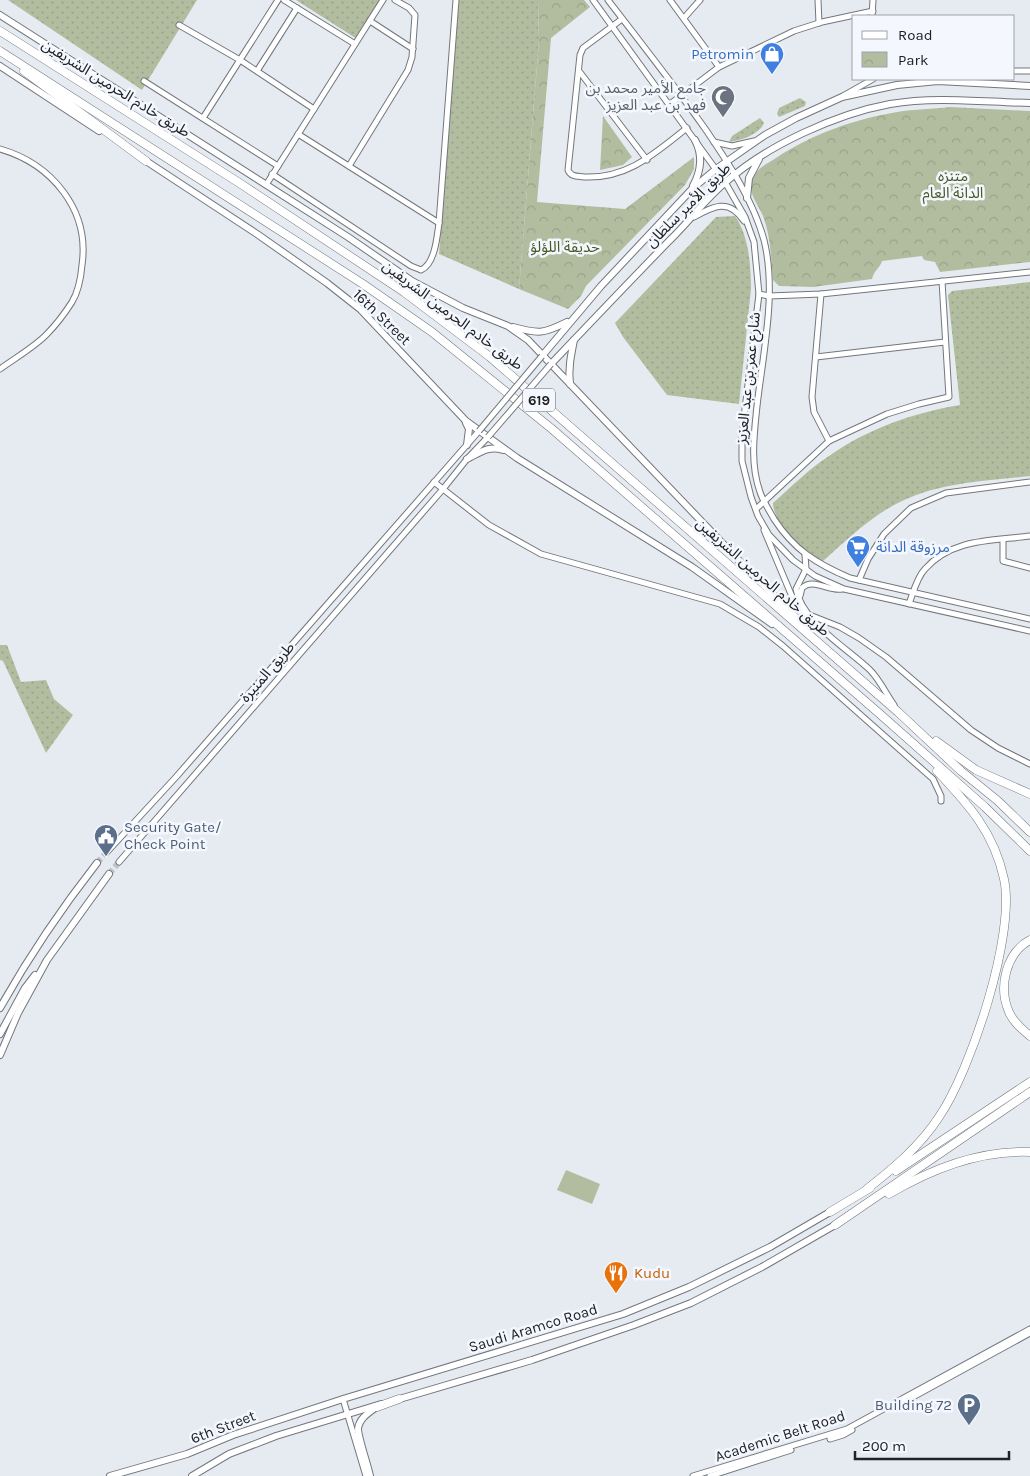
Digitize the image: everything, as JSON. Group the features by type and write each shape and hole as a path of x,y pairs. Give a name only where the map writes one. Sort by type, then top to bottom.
{"highway":[{"name":"طريق خادم الحرمين الشريفين","path":"0,31 250,190 404,292 490,357 898,712 1030,832"},
{"name":"طريق خادم الحرمين الشريفين","path":"0,52 363,284 432,332 552,429 985,807 1030,851"},
{"path":"0,52 146,161"},
{"path":"898,712 976,770 1030,794"},
{"path":"867,1189 897,1165 918,1143 939,1118 951,1097 966,1064 984,1009 1001,951 1005,924 1006,900 1004,879 998,856 990,837 977,816 908,740"},
{"path":"1030,940 1016,950 1009,963 1005,976 1004,994 1009,1012 1018,1025 1030,1036"},
{"path":"830,1212 1030,1082"},
{"path":"836,1225 1030,1092"},
{"path":"836,1225 903,1186 943,1167 982,1156 1030,1152"},
{"path":"377,1407 399,1398"}],"main road":[{"path":"0,16 266,184 412,280 463,308 508,326 532,333 548,332 571,320"},
{"name":"16th Street","path":"0,66 257,234 326,283 360,309 466,421 518,458"},
{"name":"طريق الأمير سلطان","path":"542,356 571,320 692,189 755,141 796,118 842,96 896,85 930,82 1030,86"},
{"name":"طريق الأمير سلطان","path":"551,364 725,182 779,146 813,128 890,104 918,100 962,99 1030,103"},
{"path":"692,189 697,180 700,162 700,150 695,140"},
{"path":"747,198 749,178 760,158"},
{"path":"508,326 528,340 780,602 868,686"},
{"path":"571,385 569,374 570,361 575,339"},
{"path":"466,421 469,429 468,445"},
{"path":"467,459 487,449 494,448 518,458 692,567 792,638"},
{"path":"0,1008 71,896 96,864"},
{"path":"0,1034 25,988 109,874"},
{"path":"0,1055 18,1013 47,960"},
{"name":"Saudi Aramco Road","path":"343,1399 623,1314 689,1287 770,1247 830,1212"},
{"name":"Saudi Aramco Road","path":"348,1413 532,1360 634,1326 691,1303 762,1267 836,1225"},
{"name":"6th Street","path":"110,1476 188,1454 233,1435 343,1399"},
{"path":"370,1476 358,1429 362,1419 377,1407"},
{"name":"6th Street","path":"192,1476 229,1454 276,1436 348,1413"}],"street":[{"path":"203,118 278,0"},
{"path":"284,0 355,44"},
{"path":"266,184 383,0"},
{"path":"349,166 408,70 413,49 415,15 409,8 395,0"},
{"path":"272,174 417,269 426,268 431,259 439,223 456,0"},
{"path":"592,0 670,104 725,182 745,217 750,233"},
{"name":"شارع عمر بن عبد العزيز","path":"608,0 681,95 727,161 754,212 764,241 770,296 753,437 753,462 760,492 781,530 805,555 824,567 858,580 1030,619"},
{"path":"670,0 719,67"},
{"path":"684,18 700,0"},
{"path":"818,0 819,23"},
{"path":"873,0 873,14"},
{"path":"257,71 297,8"},
{"path":"670,104 719,67 794,31 819,23 852,18"},
{"path":"622,19 583,48 580,55 568,170 570,174 592,177 610,176 629,169 647,160 687,128"},
{"path":"370,21 413,49"},
{"path":"179,25 240,60 314,109"},
{"path":"578,70 647,160"},
{"path":"1015,71 1030,72"},
{"path":"842,96 871,80"},
{"path":"930,82 935,80"},
{"path":"144,81 278,166"},
{"path":"298,134 439,223"},
{"path":"713,142 732,146 755,141"},
{"path":"0,149 26,159 48,174 67,197 80,223 84,249 80,277 73,301 46,335 0,369"},
{"path":"689,220 717,206 730,207 739,214 754,242 759,294 742,440 742,461 758,516 796,606 802,612 840,627 859,638 886,657 971,730 998,748 1030,764"},
{"path":"759,294 770,296 821,294 1030,272"},
{"path":"756,509 830,441 886,414 949,397 942,281"},
{"path":"821,294 812,397 814,412 830,441"},
{"path":"816,357 945,342"},
{"name":"طريق المنيرة","path":"107,852 176,777 468,445 542,356"},
{"name":"طريق الأمير سلطان","path":"467,459 551,364"},
{"name":"طريق المنيرة","path":"119,862 467,459"},
{"path":"434,482 489,525 541,554 720,604 759,628 783,646 933,779 941,796 941,801"},
{"path":"858,580 868,558 884,534 911,508 946,493 1030,482"},
{"path":"758,516 769,535 792,560 815,576 844,589 1030,632"},
{"path":"909,604 924,570 944,552 968,543 1030,536"},
{"path":"1002,540 1003,561 1030,568"},
{"path":"805,555 806,569 796,589 808,614 871,671 898,712"},
{"path":"800,599 802,588 809,583 835,590 844,589"},
{"name":"Academic Belt Road","path":"694,1476 847,1429 1030,1329"},
{"name":"Academic Belt Road","path":"710,1476 842,1435 1030,1334"},
{"path":"343,1399 366,1476"}],"green space":[{"path":"8,0 197,0 142,90"},
{"path":"296,0 382,0 357,39"},
{"path":"459,0 538,0 539,40 519,289 439,254"},
{"name":"حديقة اللؤلؤ","path":"538,0 584,0 590,7 551,38 537,202 625,209 694,157 694,169 685,185 586,286 581,296 568,309 519,289 539,40"},
{"path":"800,98 806,102 805,106 779,117 777,114 779,108"},
{"name":"متنزه الدانة العام","path":"950,107 1030,111 1030,262 940,272 935,262 924,260 922,256 882,261 872,279 813,287 779,286 773,280 766,224 751,189 754,175 760,168 804,142 850,123 897,112"},
{"path":"603,116 632,157 623,165 600,170"},
{"path":"760,118 764,123 754,134 729,142 732,136"},
{"path":"735,216 746,242 751,280 739,404 667,395 623,337 615,323 716,217"},
{"path":"1030,282 1030,476 949,486 902,501 881,513 861,528 823,561 799,545 778,519 773,503 800,478 829,456 860,437 908,417 960,405 948,295 952,291"},
{"path":"0,645 7,645 21,682 46,680 54,699 73,715 46,753 3,661 0,660"},
{"path":"566,1170 600,1184 592,1204 557,1190"}],"tunnel":[{"path":"97,863 107,852"},
{"path":"109,874 119,862"}],"place":[{"name":"Petromin","path":"772,75"},
{"name":"جامع الأمير محمد بن فهد بن عبد العزيز","path":"723,118"},
{"name":"مرزوقة الدانة","path":"858,568"},
{"name":"Security Gate/ Check Point","path":"106,857"},
{"name":"Kudu","path":"616,1294"},
{"name":"Building 72","path":"969,1426"}]}
